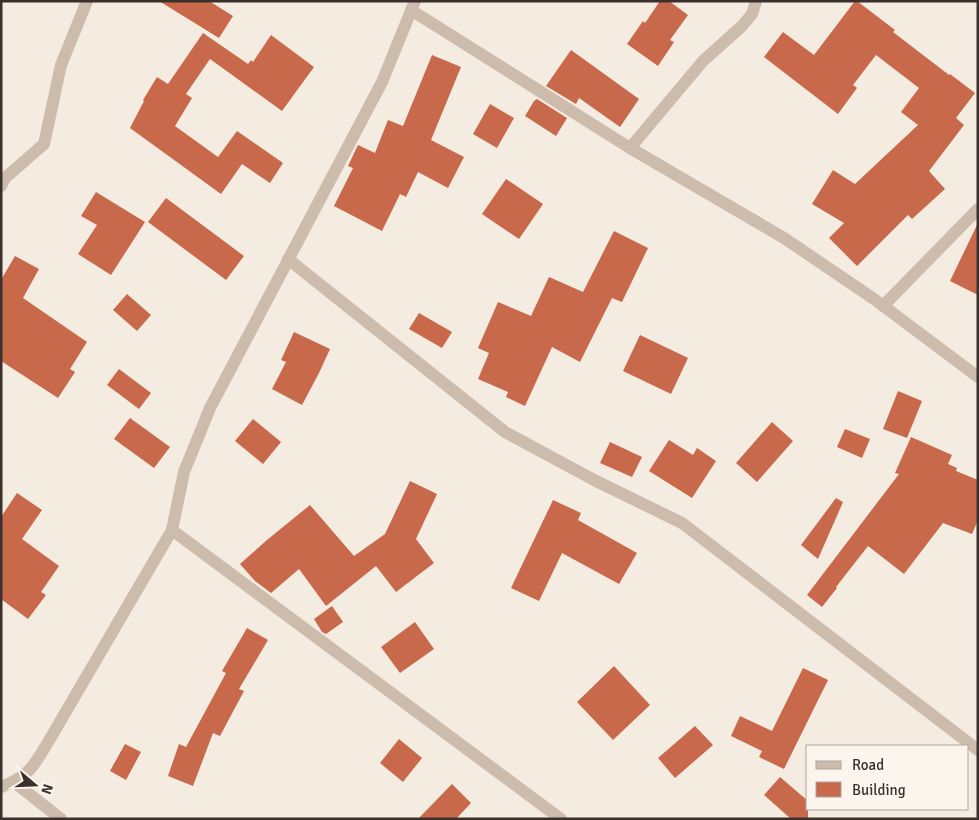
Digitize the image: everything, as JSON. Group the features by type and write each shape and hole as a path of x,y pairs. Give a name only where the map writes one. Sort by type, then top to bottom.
{"street":[{"path":"1,186 6,178 44,144 61,65 87,1"},
{"path":"630,148 703,61 742,26 752,14 756,1"},
{"path":"1,787 14,782 31,770 172,530 184,472 210,408 382,82 413,6 630,148 784,238 883,306 978,377"},
{"path":"883,306 978,209"},
{"path":"288,259 505,432 596,481 682,523 978,750"},
{"path":"172,530 561,819"},
{"path":"14,782 61,819"}],"building":[{"path":"159,1 209,1 233,16 219,38"},
{"path":"660,1 669,1 688,15 670,40 674,42 658,66 627,44"},
{"path":"855,1 895,30 893,32 949,75 975,93 956,118 964,125 929,171 945,189 912,219 908,215 857,266 829,238 844,223 812,204 833,170 855,184 918,125 901,112 919,88 876,55 853,85 857,88 838,114 764,57 783,32 814,55"},
{"path":"203,33 248,64 251,60 253,62 271,35 314,67 282,111 210,59 186,94 192,98 175,126 218,157 237,131 283,163 270,183 242,164 221,194 130,128 143,100 157,77 168,84"},
{"path":"571,50 639,99 620,127 579,98 576,104 546,86"},
{"path":"432,55 461,67 431,140 464,157 448,188 418,172 406,197 400,194 382,231 334,206 353,168 348,166 358,145 375,153 388,120 403,126"},
{"path":"537,99 567,118 556,136 525,116"},
{"path":"490,104 514,118 497,148 473,134"},
{"path":"506,179 543,204 519,239 482,214"},
{"path":"96,192 145,222 111,275 78,254 97,225 81,216"},
{"path":"166,198 244,256 226,280 148,222"},
{"path":"978,223 978,295 950,281"},
{"path":"614,231 648,248 622,302 612,298 580,362 552,347 525,406 506,397 508,392 478,379 489,353 478,348 498,302 531,316 549,277 583,292"},
{"path":"15,256 39,269 23,298 87,342 70,369 75,372 58,398 1,361 1,280"},
{"path":"127,294 151,315 137,331 113,310"},
{"path":"419,313 452,332 442,348 409,329"},
{"path":"294,332 330,349 302,405 272,389 286,362 281,360"},
{"path":"640,335 688,358 671,394 623,371"},
{"path":"119,369 151,393 139,409 107,385"},
{"path":"898,391 922,401 907,438 883,429"},
{"path":"130,418 170,447 154,468 114,439"},
{"path":"253,419 281,442 263,464 235,441"},
{"path":"772,422 793,441 757,482 736,463"},
{"path":"845,429 870,439 862,458 837,447"},
{"path":"911,437 952,455 948,464 957,468 956,471 978,480 978,520 972,534 943,523 904,574 868,546 822,607 807,595 899,474 895,473"},
{"path":"669,440 693,455 697,448 716,461 692,498 649,471"},
{"path":"610,442 642,457 632,477 600,463"},
{"path":"410,481 437,494 416,539 434,563 396,592 376,566 326,606 299,569 271,593 255,581 240,564 310,505 354,556 385,534"},
{"path":"17,493 42,510 22,539 59,566 41,592 46,595 28,619 1,599 1,517"},
{"path":"836,498 843,502 818,559 801,545"},
{"path":"553,500 581,513 578,520 637,553 619,584 562,553 539,601 511,588"},
{"path":"332,606 343,622 326,634 322,632 314,619"},
{"path":"415,622 434,649 400,673 381,647"},
{"path":"247,628 268,640 239,689 244,691 220,736 213,733 193,786 168,776 179,744 186,747 226,673 222,671"},
{"path":"614,666 650,705 613,740 577,702"},
{"path":"803,668 828,680 784,769 759,757 762,751 731,736 740,716 772,731"},
{"path":"695,726 713,745 675,778 658,758"},
{"path":"399,739 422,758 403,782 380,763"},
{"path":"125,744 141,752 126,780 110,771"},
{"path":"780,777 806,799 808,819 791,819 764,795"},
{"path":"452,784 471,803 456,819 418,819"}]}
